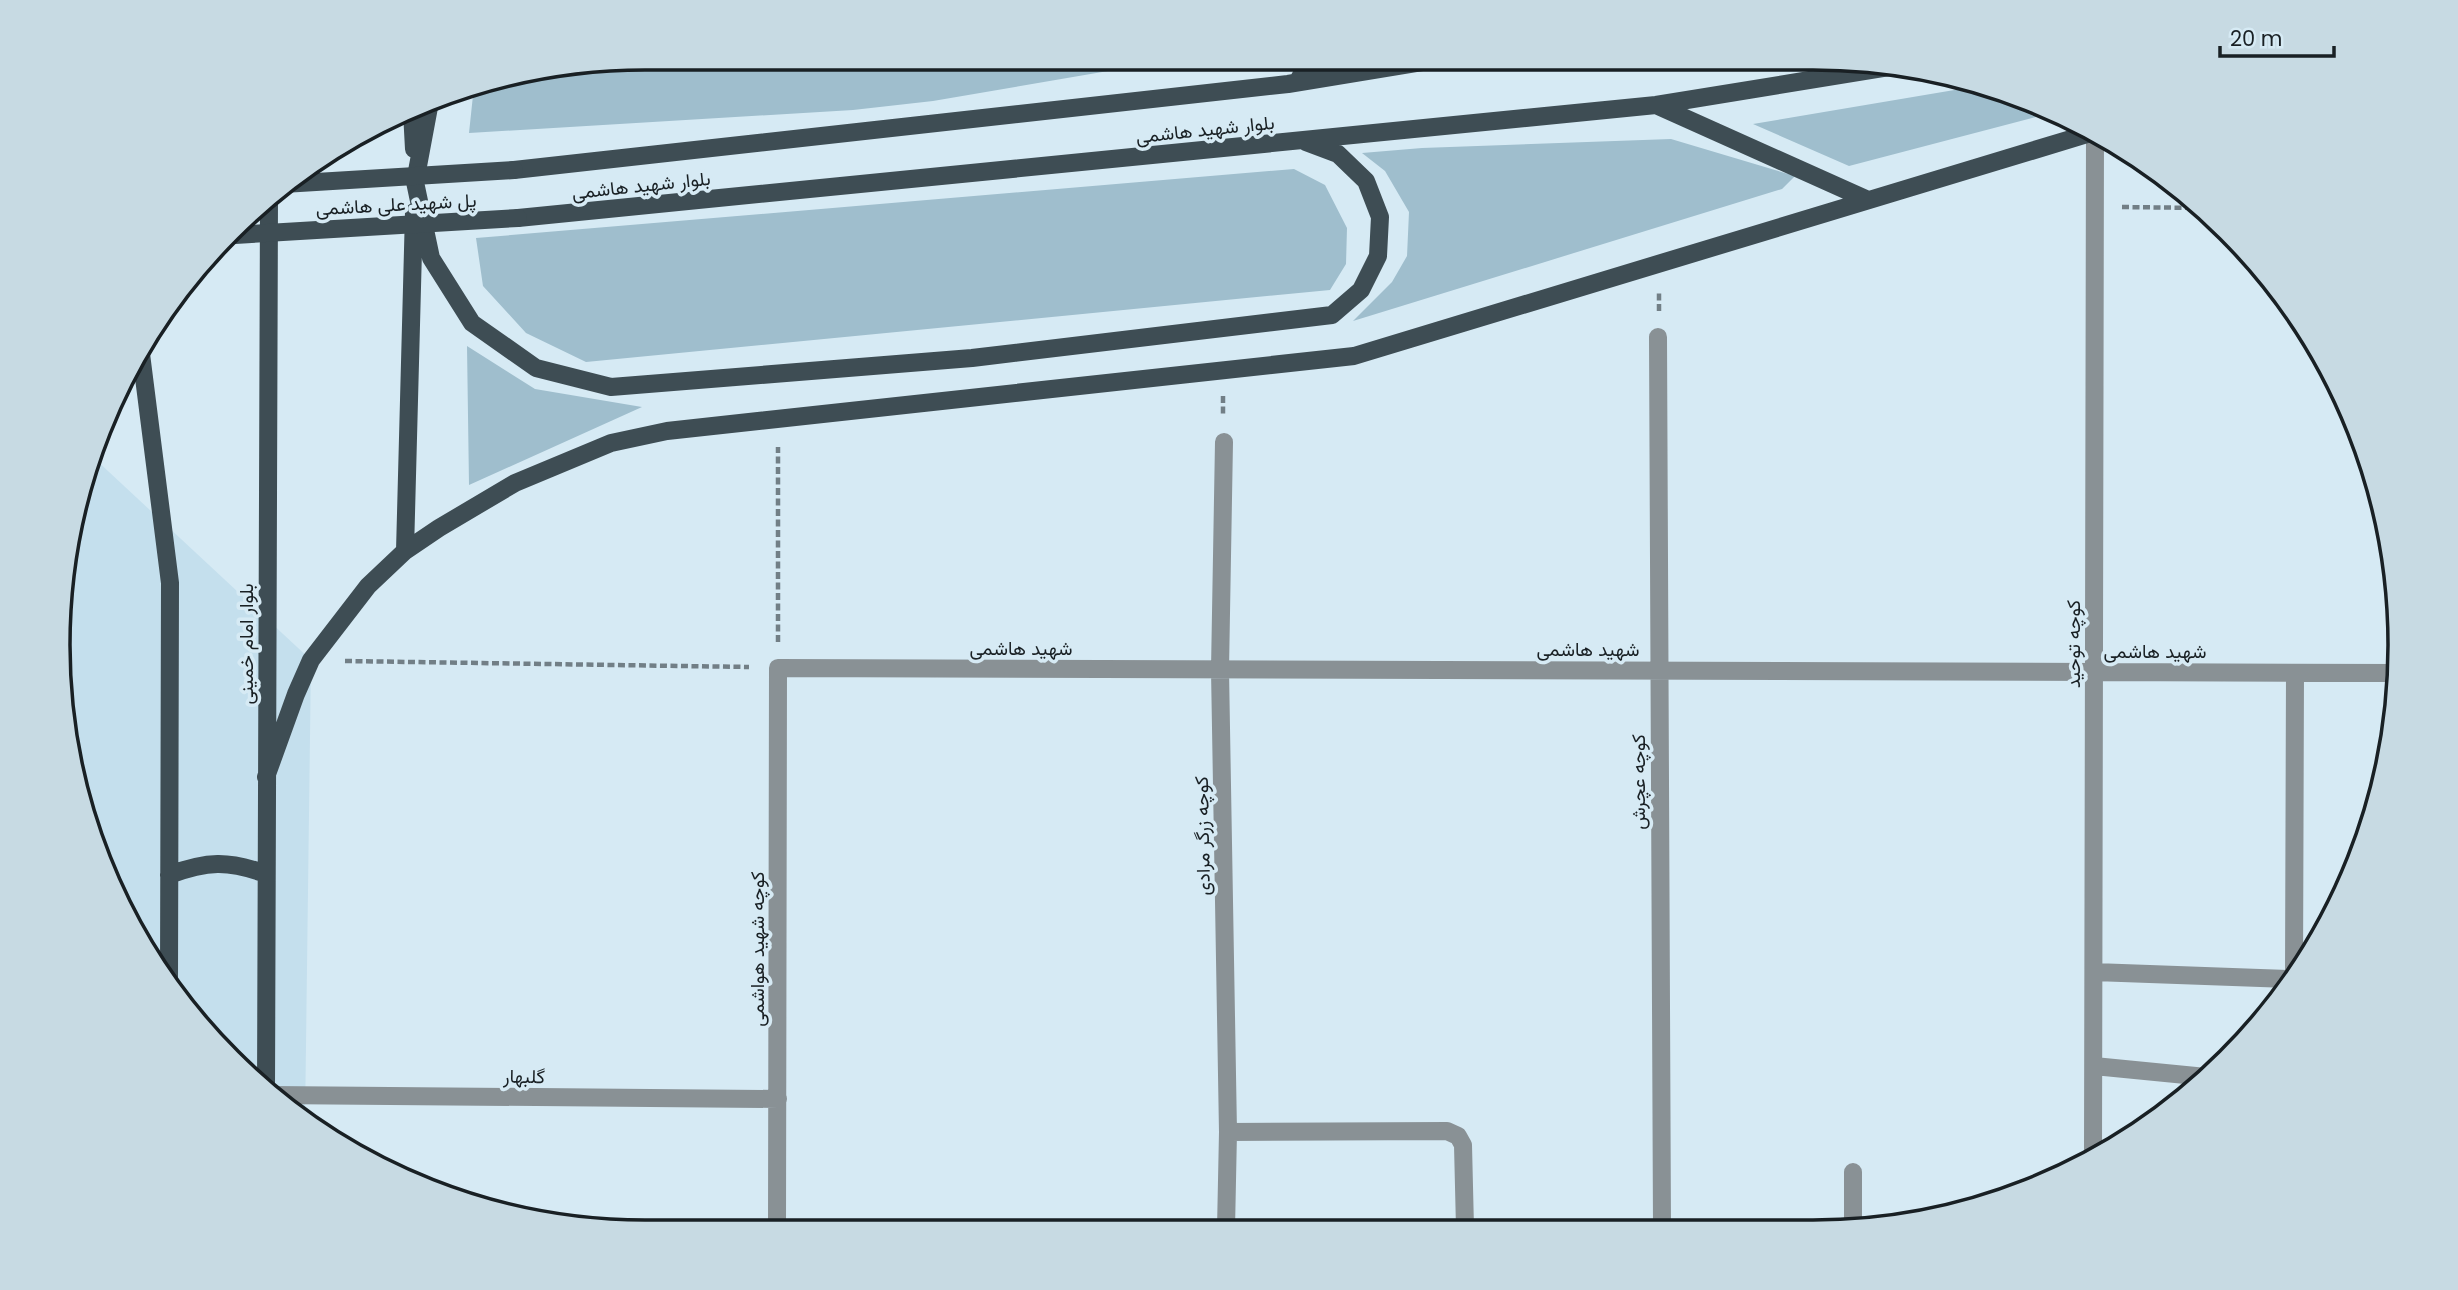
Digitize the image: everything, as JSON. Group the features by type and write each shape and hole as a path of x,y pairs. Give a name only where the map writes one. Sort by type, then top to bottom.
{"main road":[{"path":"1288,84 1314,70"},
{"name":"بلوار شهید هاشمی","path":"514,170 1288,84 1373,70"},
{"name":"بلوار شهید هاشمی","path":"518,218 1656,106 1860,72"},
{"path":"1656,106 1868,200"},
{"path":"428,113 415,183 430,258 472,323 536,368 611,387 972,358 1332,315 1362,290 1378,256 1380,217 1366,181 1338,155 1302,141"},
{"path":"405,551 415,183 412,120"},
{"path":"267,777 311,660 368,586 405,551 515,483 611,443 667,431 1353,356 2081,136"},
{"name":"پل شهید علی هاشمی","path":"304,183 514,170"},
{"name":"بلوار امام خمینی","path":"266,1077 269,211"},
{"name":"پل شهید علی هاشمی","path":"242,235 518,218"},
{"path":"142,366 170,583 169,967"},
{"path":"169,875 193,866 218,862 242,865 266,874"}],"street":[{"name":"کوچه توحید","path":"2093,1147 2095,144"},
{"name":"کوچه عچرش","path":"1658,337 1662,1220"},
{"name":"کوچه زرگر مرادی","path":"1224,442 1220,670 1228,1132 1226,1220"},
{"name":"شهید هاشمی","path":"778,668 2387,673"},
{"name":"کوچه شهید هواشمی","path":"778,668 778,1220"},
{"path":"2294,959 2295,673"},
{"path":"2094,972 2281,979"},
{"path":"2094,1066 2193,1076"},
{"name":"گلبهار","path":"288,1095 778,1099"},
{"path":"1228,1132 1447,1131 1458,1136 1463,1145 1465,1220"},
{"path":"1853,1172 1853,1219"}],"path":[{"path":"2095,207 2186,208"},
{"path":"1658,337 1661,262"},
{"path":"1222,371 1224,442"},
{"path":"311,660 778,668 779,418"}],"shaded area":[{"path":"1114,70 933,101 853,110 469,133 473,97 533,81 607,71"},
{"path":"1959,89 2038,116 1849,166 1753,124"},
{"path":"1671,139 1795,176 1782,189 1353,321 1392,282 1407,256 1409,212 1385,171 1362,153 1422,148"},
{"path":"1294,169 1325,185 1347,228 1346,264 1330,290 586,362 526,333 483,286 476,238"},
{"path":"467,346 535,389 642,407 469,485"},
{"path":"100,464 311,660 305,1108 238,1052 189,995 147,932 129,899 101,830 81,757 71,683 70,645 71,607 81,533"}]}
